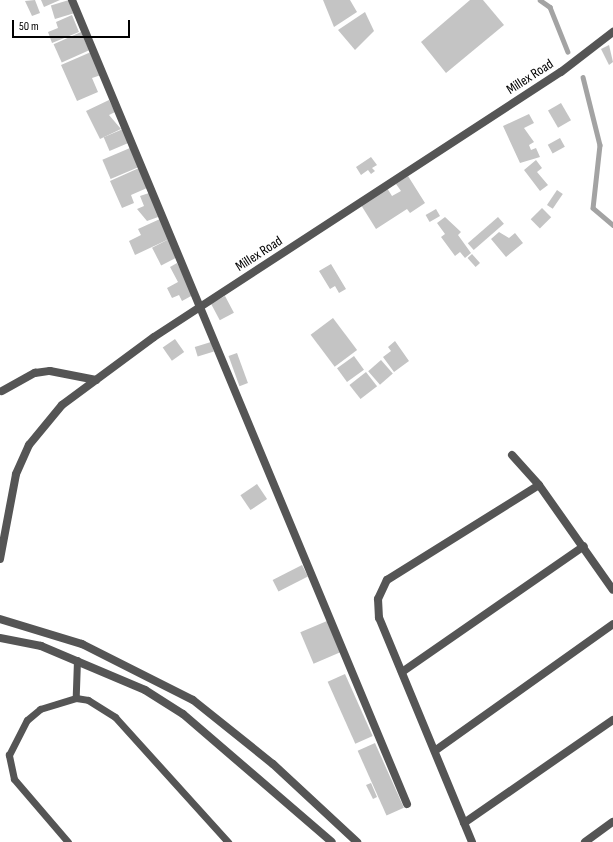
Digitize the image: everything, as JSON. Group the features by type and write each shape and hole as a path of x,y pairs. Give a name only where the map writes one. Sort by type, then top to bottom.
{"street":[{"path":"72,0 202,306 407,804"},
{"name":"Millex Road","path":"0,559 10,494 29,445 43,423 62,405 202,306 561,72 613,32"},
{"path":"1,390 35,373 50,371 96,380"},
{"path":"512,455 539,484 584,546 613,590"},
{"path":"472,842 436,750 379,618 378,598 386,580 539,484"},
{"path":"402,672 584,546"},
{"path":"0,619 82,644 193,700 273,764 357,842"},
{"path":"436,750 613,624"},
{"path":"0,638 41,646 145,690 183,714 332,842"},
{"path":"464,823 613,720"},
{"path":"585,842 613,822"}],"lane":[{"path":"76,698 77,660"},
{"path":"68,842 14,779 9,755 14,741 36,713 76,698 88,700 115,717 228,842"}],"building":[{"path":"35,0 40,13 32,16 25,1"},
{"path":"41,0 60,0 44,7"},
{"path":"69,0 73,13 55,19 51,6"},
{"path":"323,0 350,0 357,12 334,27"},
{"path":"470,0 483,0 504,25 446,73 421,42"},
{"path":"365,12 374,31 355,50 338,30"},
{"path":"72,15 79,32 52,43 48,32 58,28 56,22"},
{"path":"81,32 89,50 62,62 54,44"},
{"path":"609,45 613,62 609,65 601,49"},
{"path":"91,52 101,75 92,78 98,92 77,101 61,65"},
{"path":"109,100 115,112 109,115 121,129 100,139 86,111"},
{"path":"561,103 571,120 558,128 548,110"},
{"path":"529,114 534,123 524,128 534,142 529,145 531,150 536,148 540,157 520,163 503,126"},
{"path":"123,129 129,143 110,151 104,137"},
{"path":"560,138 565,147 553,154 548,145"},
{"path":"130,148 138,167 111,179 102,160"},
{"path":"371,157 377,165 372,168 375,171 371,174 368,170 361,175 356,167"},
{"path":"536,160 542,168 537,172 548,185 540,191 524,170"},
{"path":"139,168 147,188 131,195 134,203 122,208 110,181"},
{"path":"408,176 425,203 410,213 407,209 376,229 361,205 387,188 392,196 401,191 396,184"},
{"path":"557,190 563,194 553,209 547,205"},
{"path":"149,193 161,216 147,221 137,209 144,206 140,196"},
{"path":"542,208 551,217 540,229 531,219"},
{"path":"436,209 440,216 430,222 426,215"},
{"path":"445,217 461,232 458,235 471,253 465,258 460,252 455,256 441,237 445,234 437,223"},
{"path":"498,217 504,224 474,250 468,243"},
{"path":"160,219 169,239 135,255 129,241 141,235 138,229"},
{"path":"499,232 509,238 515,233 523,243 506,257 491,239"},
{"path":"169,239 178,257 161,265 152,248"},
{"path":"472,254 480,263 476,267 468,258"},
{"path":"177,263 193,295 182,301 179,295 172,298 167,288 178,282 170,267"},
{"path":"331,264 346,289 339,293 335,286 330,289 319,271"},
{"path":"225,296 234,313 220,320 211,304"},
{"path":"333,318 357,350 335,367 311,335"},
{"path":"175,339 184,352 172,361 163,348"},
{"path":"395,341 409,361 394,372 383,357 391,351 388,347"},
{"path":"211,342 214,352 198,357 195,347"},
{"path":"237,353 248,383 239,386 229,356"},
{"path":"354,356 364,370 347,382 337,368"},
{"path":"381,360 393,374 380,385 368,371"},
{"path":"366,372 377,386 361,399 349,385"},
{"path":"257,484 267,499 250,510 240,495"},
{"path":"302,565 308,577 278,592 273,580"},
{"path":"327,621 340,652 314,664 300,632"},
{"path":"345,674 373,736 355,744 328,682"},
{"path":"375,743 404,808 387,816 358,751"},
{"path":"371,783 377,797 373,799 366,785"}],"waterway":[{"path":"540,0 550,7 568,52"},
{"path":"583,77 600,145 593,208 613,225"}]}
